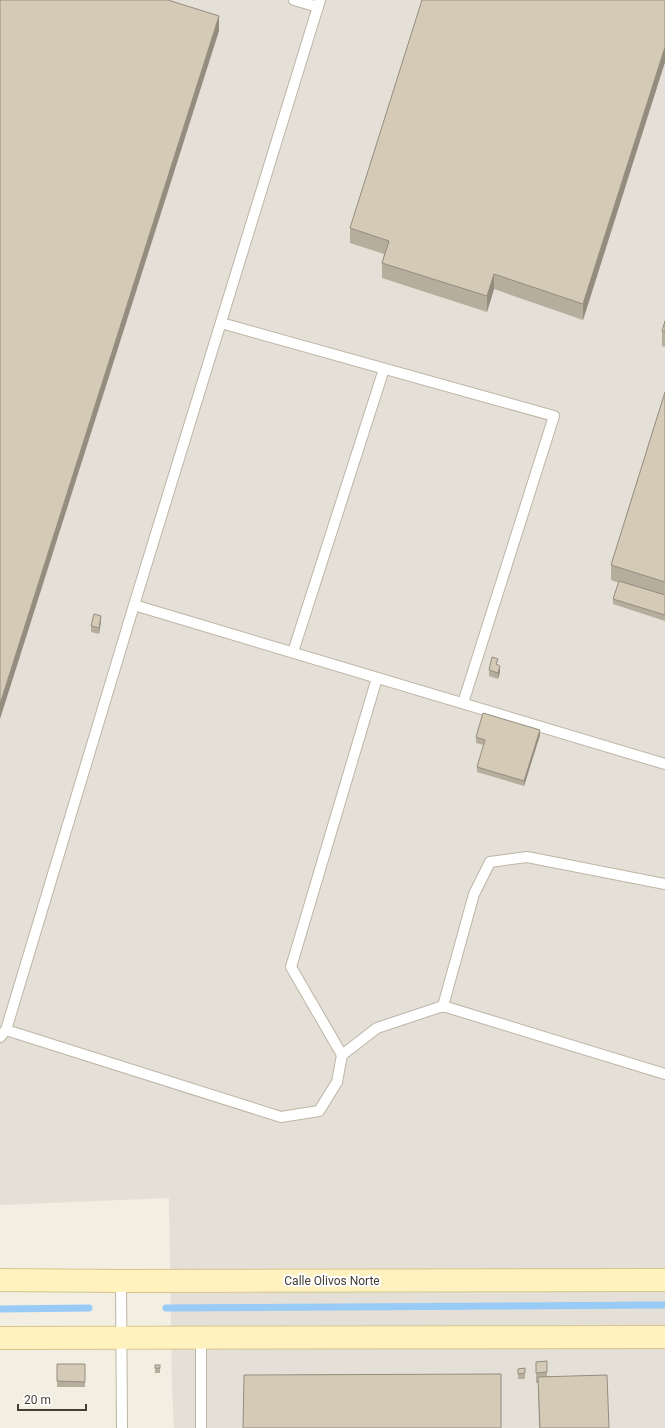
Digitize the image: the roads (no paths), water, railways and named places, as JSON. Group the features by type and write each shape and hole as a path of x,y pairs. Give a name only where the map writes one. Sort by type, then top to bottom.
{"main road":[{"name":"Calle Olivos Norte","path":"0,1280 121,1282 665,1280"},
{"path":"0,1338 665,1337"}],"lane":[{"path":"294,0 319,4 3,1034 280,1117 319,1111 337,1082 342,1055 291,967 377,678"},
{"path":"221,323 554,416 463,703"},
{"path":"293,652 384,369"},
{"path":"134,605 665,764"},
{"path":"444,1006 474,894 490,862 527,857 665,884"},
{"path":"342,1055 377,1028 444,1006 665,1074"},
{"path":"121,1282 122,1428"},
{"path":"201,1338 201,1428"}],"waterway":[{"path":"166,1308 665,1305"},
{"path":"0,1309 89,1308"}]}
